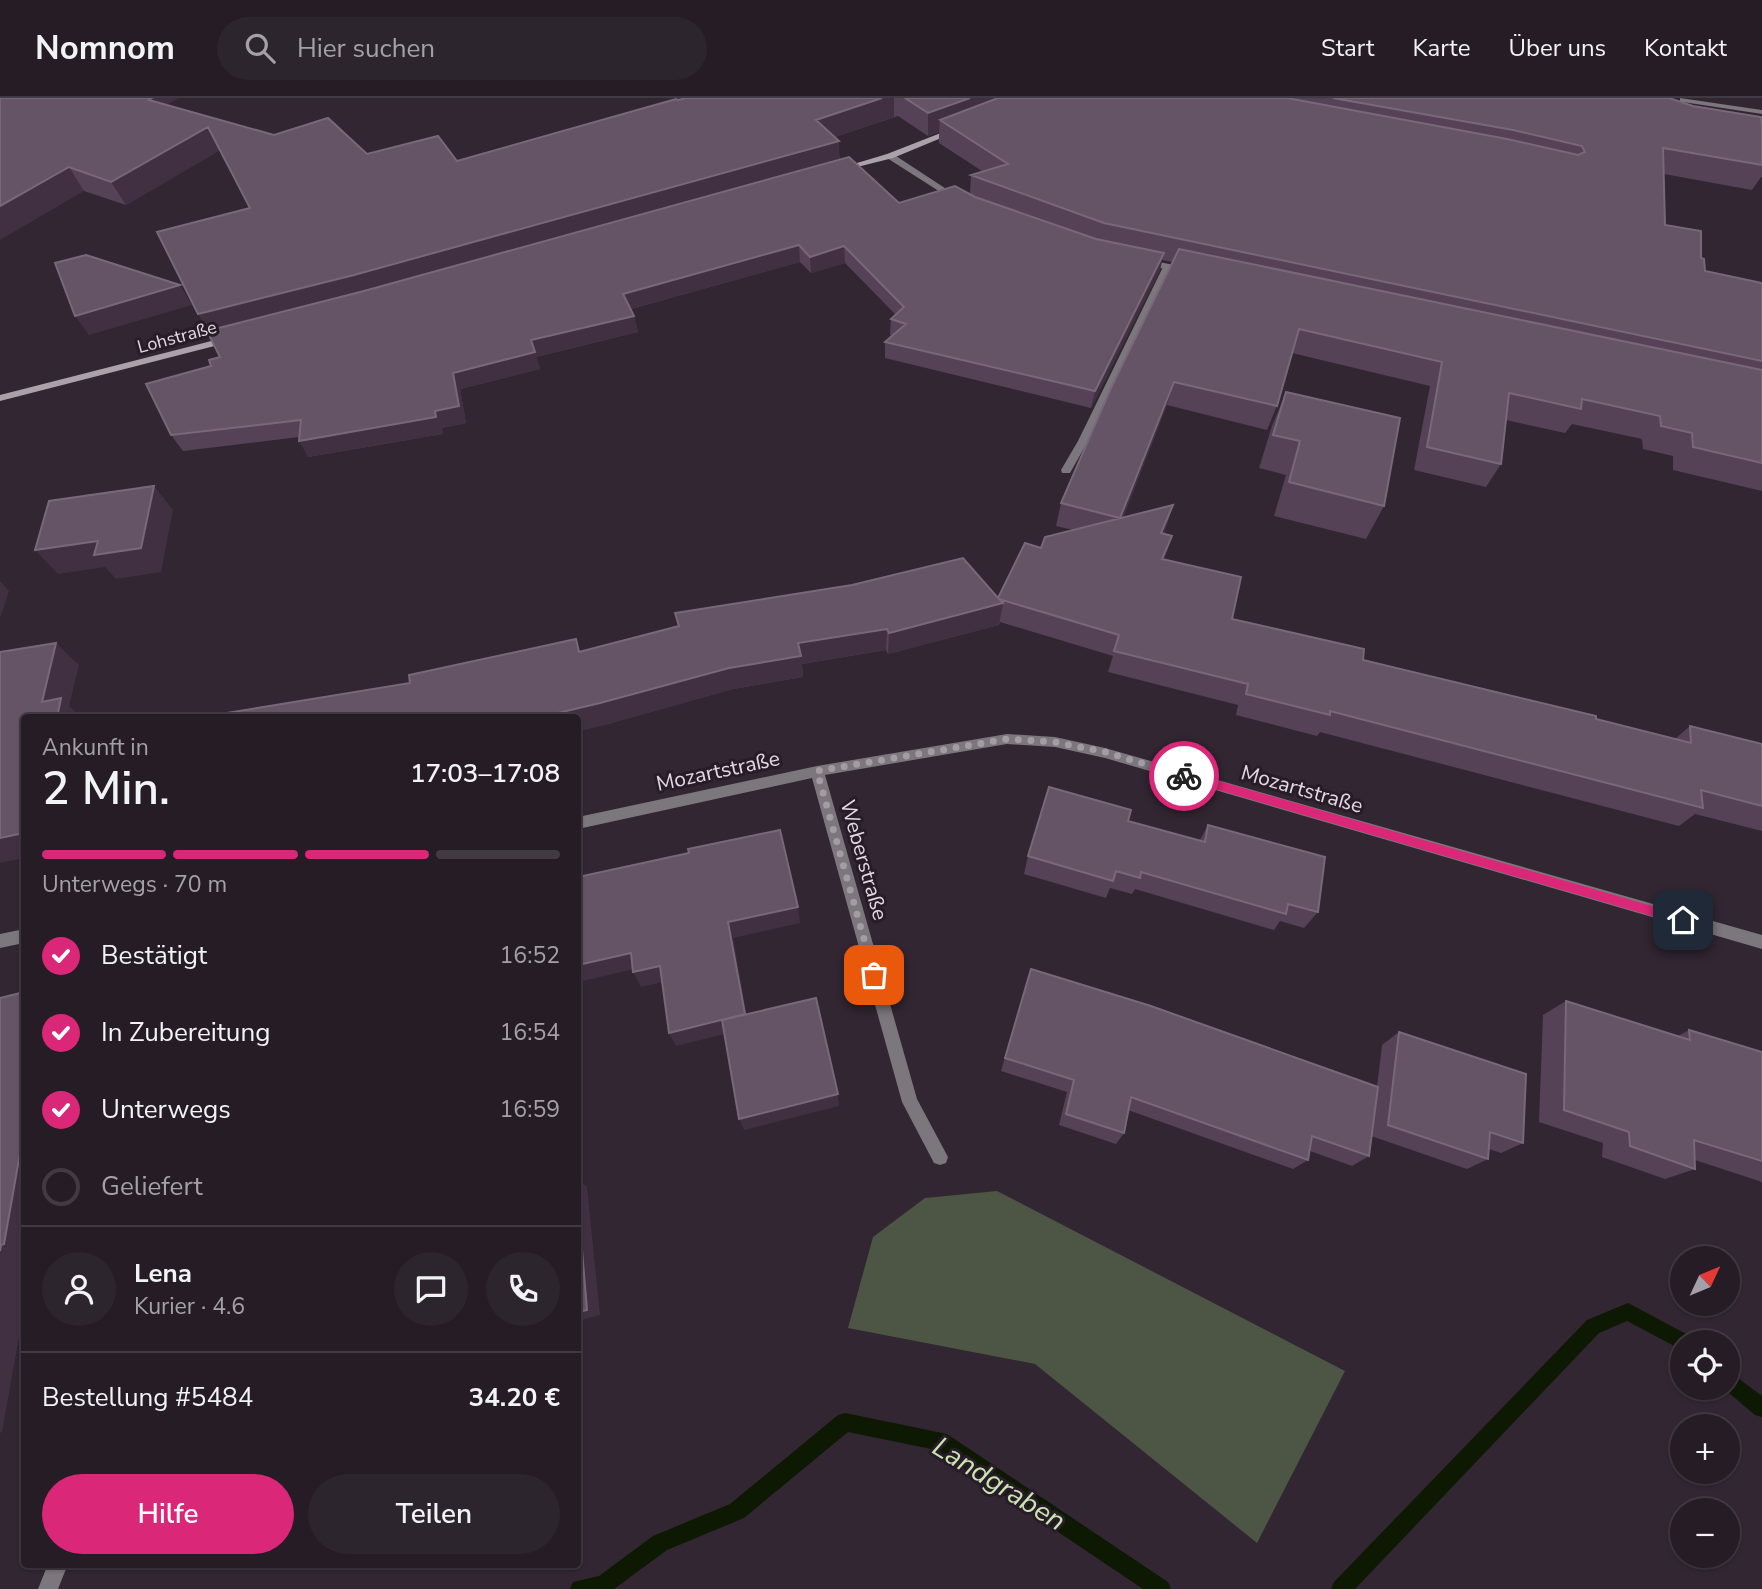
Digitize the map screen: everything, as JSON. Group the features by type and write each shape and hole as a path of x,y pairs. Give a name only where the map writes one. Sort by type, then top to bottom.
{"main road":[{"path":"836,171 890,156 964,128"},
{"name":"Lohstraße","path":"0,398 236,338"}],"street":[{"path":"1683,100 1762,112"},
{"path":"890,156 926,181 966,203"},
{"path":"1134,260 1196,273"},
{"path":"1066,470 1083,442 1168,267"},
{"name":"Mozartstraße","path":"581,822 817,771 1007,739 1055,742 1105,752 1762,942"},
{"name":"Weberstraße","path":"817,771 910,1102 940,1157"},
{"path":"0,942 21,937"},
{"path":"48,1589 56,1568"}],"green space":[{"path":"997,1191 1345,1371 1257,1543 1035,1364 848,1328 873,1237 925,1198"}],"building":[{"path":"0,98 152,98 149,100 274,135 328,118 367,154 438,136 457,161 676,99 882,98 816,120 839,141 354,275 198,314 157,232 250,208 208,127 111,182 69,167 0,206"},
{"path":"905,98 970,98 928,113"},
{"path":"998,98 1287,98 1578,155 1585,152 1582,146 1513,130 1333,98 1669,98 1693,106 1761,117 1762,165 1663,148 1665,225 1701,231 1701,258 1704,259 1705,271 1762,283 1762,361 1104,223 971,175 1008,164 940,120"},
{"path":"849,157 899,203 955,186 975,197 1096,239 1164,253 1095,391 885,342 906,324 891,319 904,307 844,246 810,257 799,245 623,294 634,316 531,340 535,352 453,373 459,406 435,411 436,417 299,441 301,420 171,435 146,384 211,366 209,360 220,357 207,331 364,291"},
{"path":"1179,249 1762,370 1762,463 1693,447 1692,433 1661,426 1660,416 1582,399 1581,409 1509,393 1501,464 1427,447 1442,362 1299,329 1277,406 1174,382 1120,518 1061,503 1111,388"},
{"path":"86,255 180,285 75,316 55,263"},
{"path":"1286,392 1400,418 1384,506 1289,482 1300,441 1273,435"},
{"path":"154,486 141,548 94,555 98,541 35,550 49,501"},
{"path":"1173,505 1161,533 1172,536 1162,559 1241,577 1232,619 1364,649 1363,660 1596,716 1596,719 1691,743 1690,726 1762,744 1762,806 1701,790 1703,808 1330,711 1330,715 1246,694 1248,684 1114,651 1119,635 999,599 1003,603 889,633 887,629 798,643 801,656 729,668 554,714 220,714 410,683 409,675 576,639 579,652 679,626 675,613 852,585 963,558 998,598 1025,543 1041,548 1045,537"},
{"path":"56,643 42,702 61,698 58,714 21,714 21,834 0,838 0,652"},
{"path":"1049,787 1131,810 1128,821 1205,842 1208,825 1325,857 1318,912 1288,904 1286,914 1141,872 1140,878 1116,871 1113,881 1028,856"},
{"path":"780,830 798,907 728,922 745,1014 669,1033 660,966 633,972 631,953 581,964 581,876 689,853 688,849"},
{"path":"1031,969 1151,1006 1378,1087 1369,1156 1312,1136 1308,1160 1131,1097 1124,1133 1066,1114 1074,1080 1005,1058"},
{"path":"21,993 21,1148 4,1244 1,1245 0,1251 0,998"},
{"path":"816,998 838,1094 739,1119 722,1020"},
{"path":"1566,1001 1690,1040 1689,1030 1762,1052 1762,1161 1694,1140 1695,1169 1630,1146 1629,1132 1564,1110"},
{"path":"1399,1032 1526,1074 1523,1143 1490,1132 1488,1159 1388,1125"},
{"path":"581,1237 587,1310 581,1311"}],"waterway":[{"name":"Landgraben","path":"1341,1589 1593,1326 1628,1312 1670,1334"},
{"name":"Landgraben","path":"1740,1390 1762,1408"},
{"name":"Landgraben","path":"580,1589 603,1585 660,1543 737,1511 845,1422 940,1441 1161,1589"}],"way so far":[{"path":"874,975 817,771 1007,739 1055,742 1105,752 1184,776"}],"route":[{"path":"1184,776 1683,920"}]}
